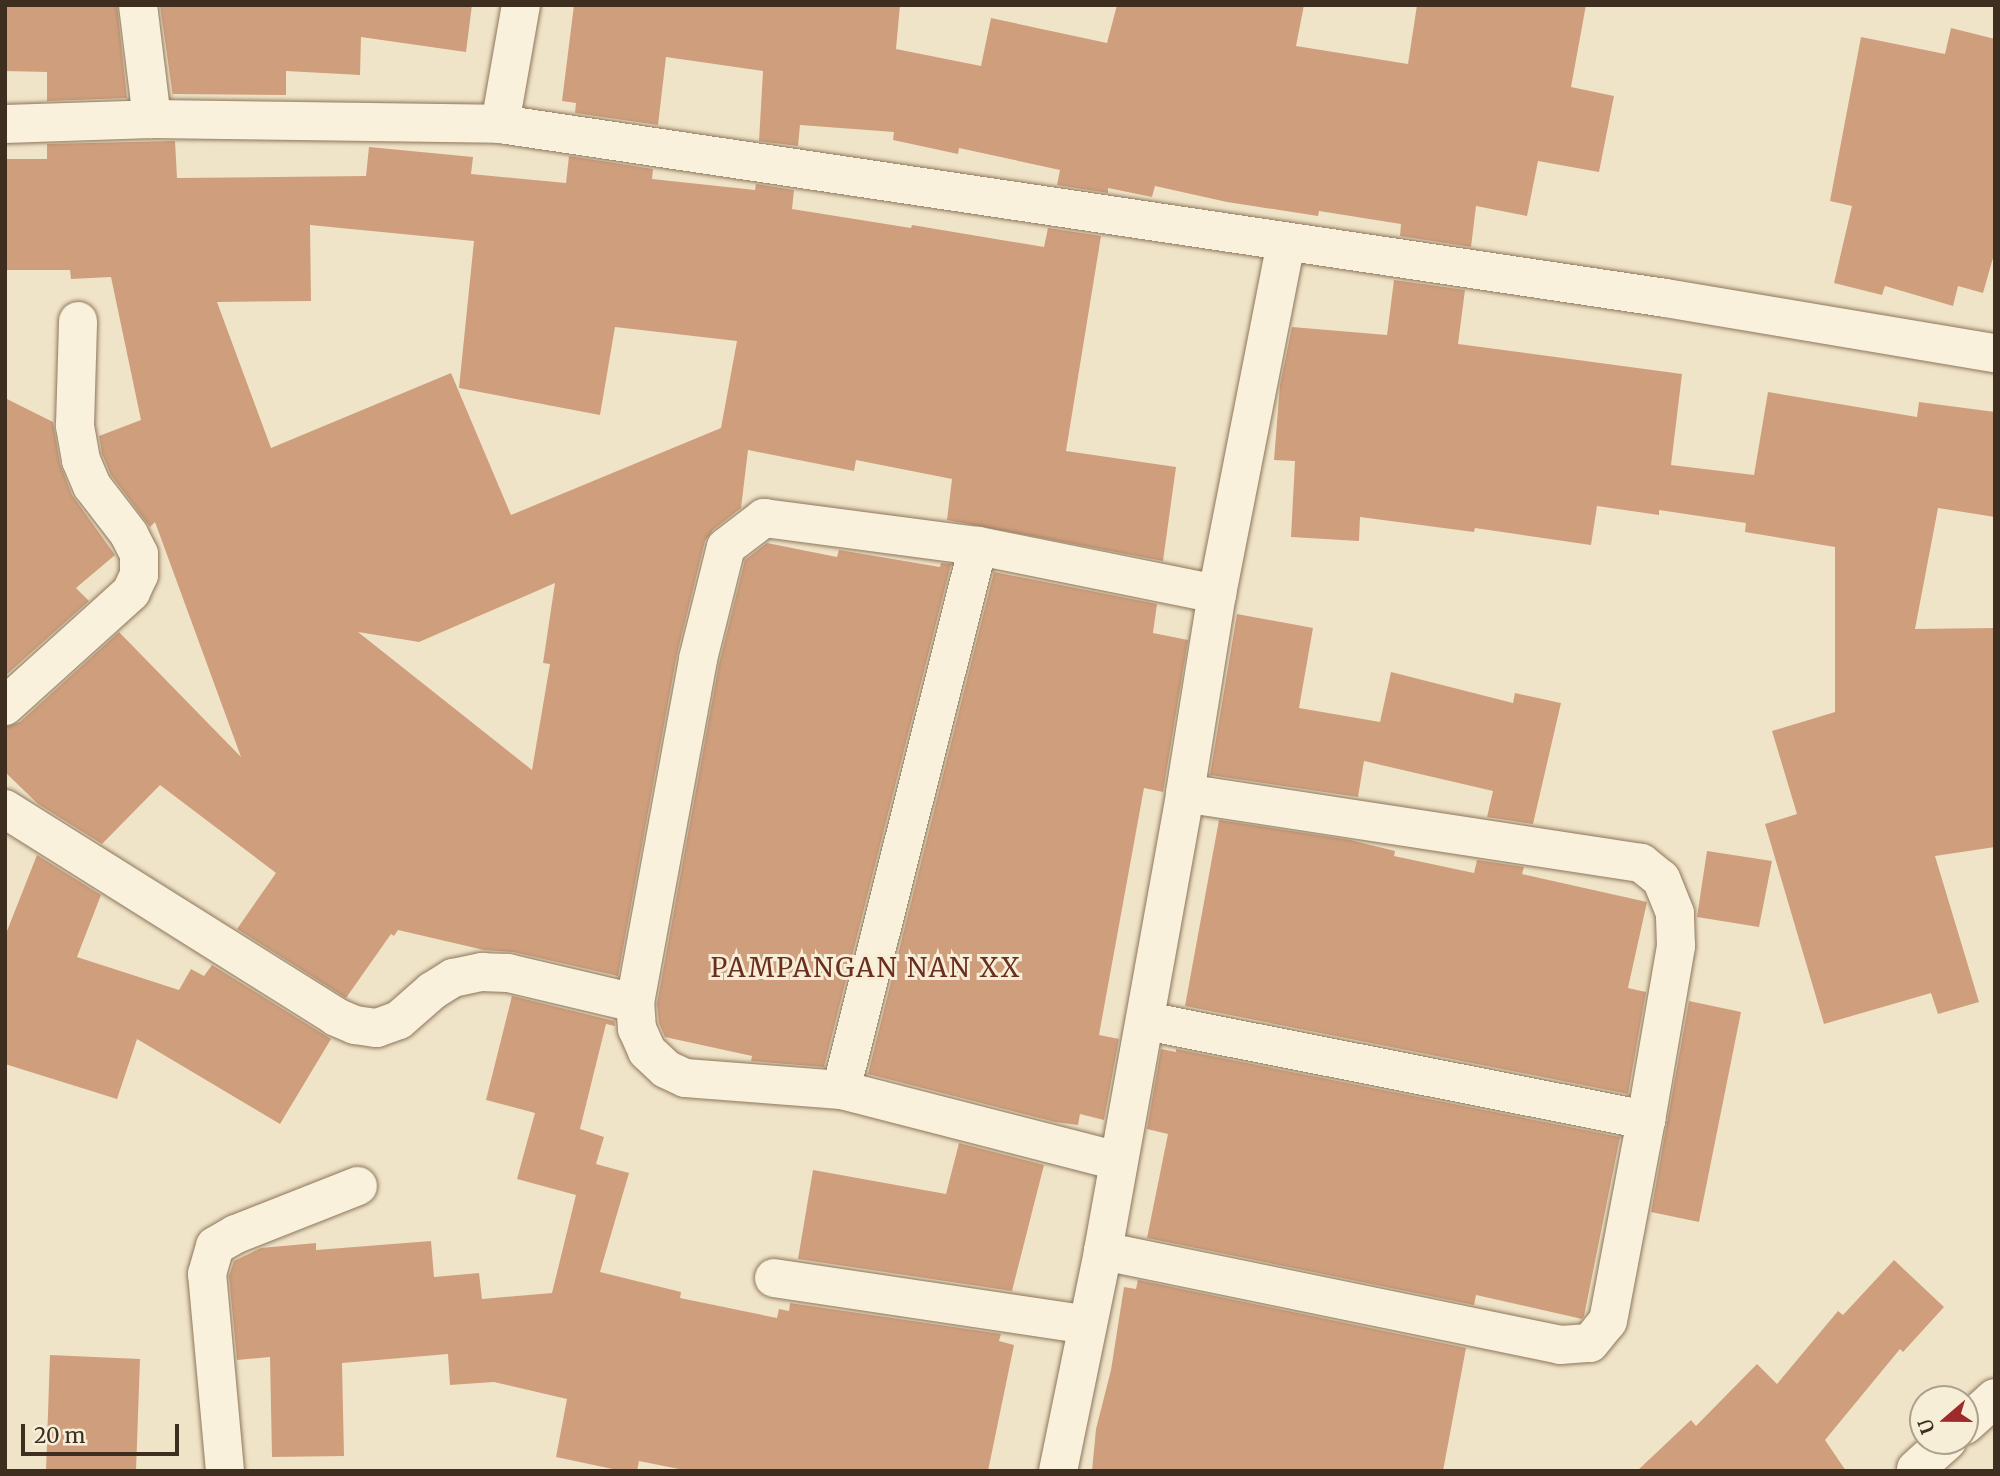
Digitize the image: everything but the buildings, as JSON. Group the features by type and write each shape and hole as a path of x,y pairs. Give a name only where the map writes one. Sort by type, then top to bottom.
{"street":[{"path":"138,5 152,119"},
{"path":"500,124 522,5"},
{"path":"5,124 152,119 500,124 1665,299 1995,353"},
{"path":"1058,1471 1146,1021 1217,594 1286,242"},
{"path":"5,706 131,592 139,575 139,554 129,534 92,486 81,460 75,425 78,321"},
{"path":"1118,1161 841,1090 685,1078 666,1069 647,1051 637,1029 635,1003 698,659 726,547 764,518 978,546 1217,594"},
{"path":"841,1090 978,546"},
{"path":"1103,1251 1560,1345 1590,1343 1608,1321 1646,1121 1676,946 1675,913 1671,902 1661,879 1641,863 1185,793"},
{"path":"5,809 336,1017 355,1025 377,1028 399,1020 432,991 453,978 482,972 508,973 635,1003"},
{"path":"1146,1021 1646,1121"},
{"path":"225,1471 207,1274 215,1247 236,1234 358,1186"},
{"path":"774,1278 1088,1325"},
{"path":"1979,1412 1995,1398"},
{"path":"1916,1470 1932,1455"}],"district":[{"name":"PAMPANGAN NAN XX","path":"866,968"}]}
